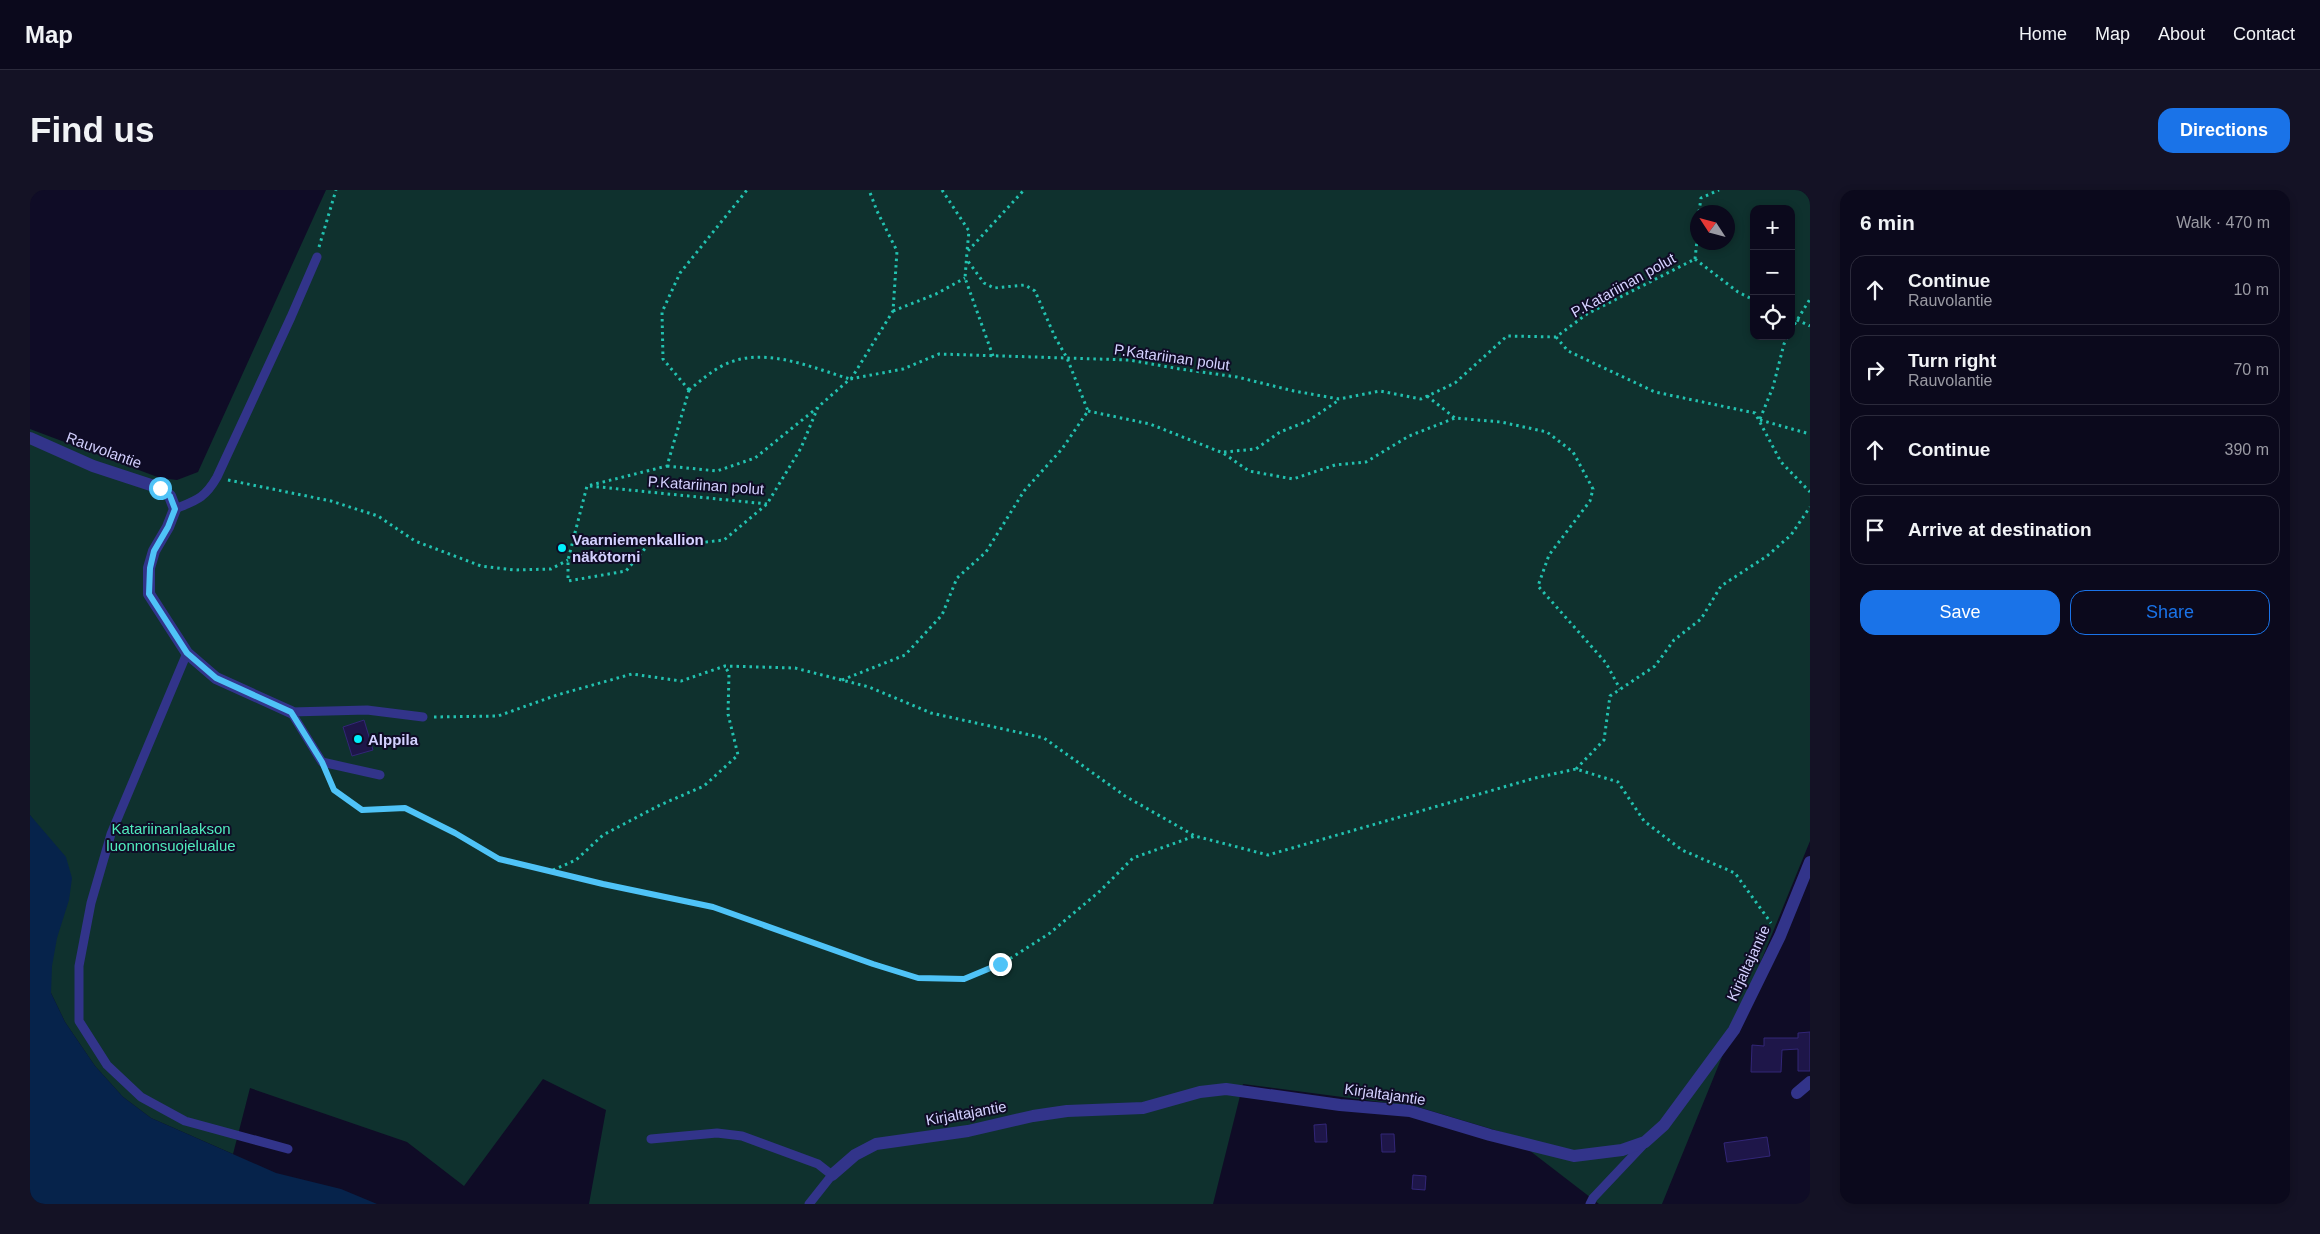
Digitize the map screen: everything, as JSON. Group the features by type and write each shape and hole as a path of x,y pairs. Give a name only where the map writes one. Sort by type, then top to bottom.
{"street":[{"name":"Rauvolantie","path":"30,438 93,466 160,488 170,496 175,509"},
{"path":"175,509 168,527 154,551 150,568 149,594 187,653 216,678 291,712"},
{"name":"Kirjaltajantie","path":"832,1175 855,1156 876,1144 968,1130 1067,1111 1143,1108 1200,1092 1226,1089 1340,1105 1410,1111 1490,1136 1574,1156 1622,1150 1645,1142 1664,1125 1734,1030 1780,936 1810,862"},
{"path":"1797,1093 1810,1082"}],"lane":[{"path":"175,509 209,492 288,326 317,257"},
{"path":"187,653 111,834 91,903 79,966 79,1021 107,1065 141,1098 185,1121 288,1149"},
{"path":"291,712 366,710 423,717"},
{"path":"291,712 322,762 380,775"},
{"path":"651,1139 717,1133 742,1136 818,1164 832,1175 809,1204"},
{"path":"1590,1204 1593,1198 1645,1142"}],"path":[{"path":"317,257 336,190"},
{"path":"747,190 680,273 662,312 663,359 689,390 720,366 746,357 781,359 850,379 893,311 897,251 877,211 870,190"},
{"path":"942,190 969,231 965,278 993,356"},
{"path":"967,252 1024,190"},
{"path":"1700,205 1701,198 1719,190"},
{"name":"P.Katariinan polut","path":"587,486 767,504 801,448 818,407 850,379 903,369 939,354 1129,360 1237,377 1294,392 1339,399 1380,391 1421,399 1455,383 1507,336 1556,337 1587,314 1695,259 1696,250"},
{"path":"1695,259 1738,292 1750,298"},
{"path":"967,260 984,283 994,288 1025,285 1035,291 1055,337 1067,358 1088,411"},
{"path":"893,311 936,294 965,278"},
{"path":"1795,323 1810,300"},
{"path":"1797,320 1810,326"},
{"path":"1556,337 1568,351 1655,392 1755,413 1781,462 1810,492"},
{"path":"1760,420 1773,387 1786,340"},
{"name":"P.Katariinan polut","path":"587,486 667,466 689,390"},
{"path":"1428,396 1455,418"},
{"path":"1223,453 1256,449 1280,432 1308,421 1339,399"},
{"path":"667,466 717,471 756,458 818,407"},
{"path":"1088,411 1150,424 1223,453 1249,471 1294,479 1335,466 1366,462 1409,436 1455,418 1502,422 1547,432 1573,452 1593,489 1590,501 1549,554 1538,586 1606,663 1620,690"},
{"path":"841,680 905,655 942,615 957,578 986,552 1024,491 1062,449 1088,411"},
{"path":"1760,420 1810,434"},
{"path":"241,484 331,501 378,516 415,542 481,566 514,570 551,569 568,560"},
{"path":"587,486 568,560 568,580 626,571 648,545 689,544 724,540 767,504"},
{"path":"1576,769 1604,740 1610,696 1655,666 1674,640 1701,619 1721,586 1766,556 1791,534 1810,507"},
{"path":"553,871 576,860 603,835 660,805 704,786 738,755 728,714 729,673 725,666"},
{"path":"423,717 498,716 557,695 632,674 681,681 725,666 795,668 869,687 931,713 1044,738 1125,796 1195,836 1268,855 1535,778 1576,769 1618,782 1644,821 1682,850 1734,873 1780,936"},
{"path":"322,762 334,790 362,810 405,808 455,833 499,859 603,884 713,907 918,978 964,979 1000,964 1050,933 1100,891 1133,858 1195,836"}],"green space":[{"name":"Katariinanlaakson luonnonsuojelualue","path":"326,190 1810,190 1810,841 1662,1204 1599,1204 1508,1134 1418,1107 1243,1084 1213,1204 589,1204 606,1110 543,1079 464,1186 407,1142 250,1088 233,1154 151,1118 123,1097 95,1066 65,1022 51,993 35,822 30,815 30,429 160,478 177,480 198,472"}],"water":[{"path":"30,815 66,857 72,878 69,900 57,938 52,966 51,993 65,1022 95,1066 123,1097 151,1118 276,1173 341,1189 377,1204 30,1204"}],"building":[{"name":"Alppila","path":"364,720 373,750 352,756 343,727"},
{"path":"1810,1032 1810,1071 1798,1071 1798,1049 1782,1050 1781,1072 1751,1072 1752,1045 1764,1046 1764,1038 1798,1038 1798,1033"},
{"path":"1326,1124 1327,1142 1315,1142 1314,1125"},
{"path":"1381,1134 1394,1134 1395,1152 1382,1152"},
{"path":"1767,1137 1770,1156 1727,1162 1724,1143"},
{"path":"1413,1175 1426,1176 1425,1190 1412,1189"}],"place":[{"name":"Vaarniemenkallion näkötorni","path":"562,548"},
{"name":"Alppila","path":"358,739"}],"route":[{"path":"160,488 170,496 175,509 168,527 154,551 150,568 149,594 187,653 216,678 291,712 322,762 334,790 362,810 405,808 455,833 499,859 603,884 713,907 802,940 918,978 964,979 1000,964"}]}
